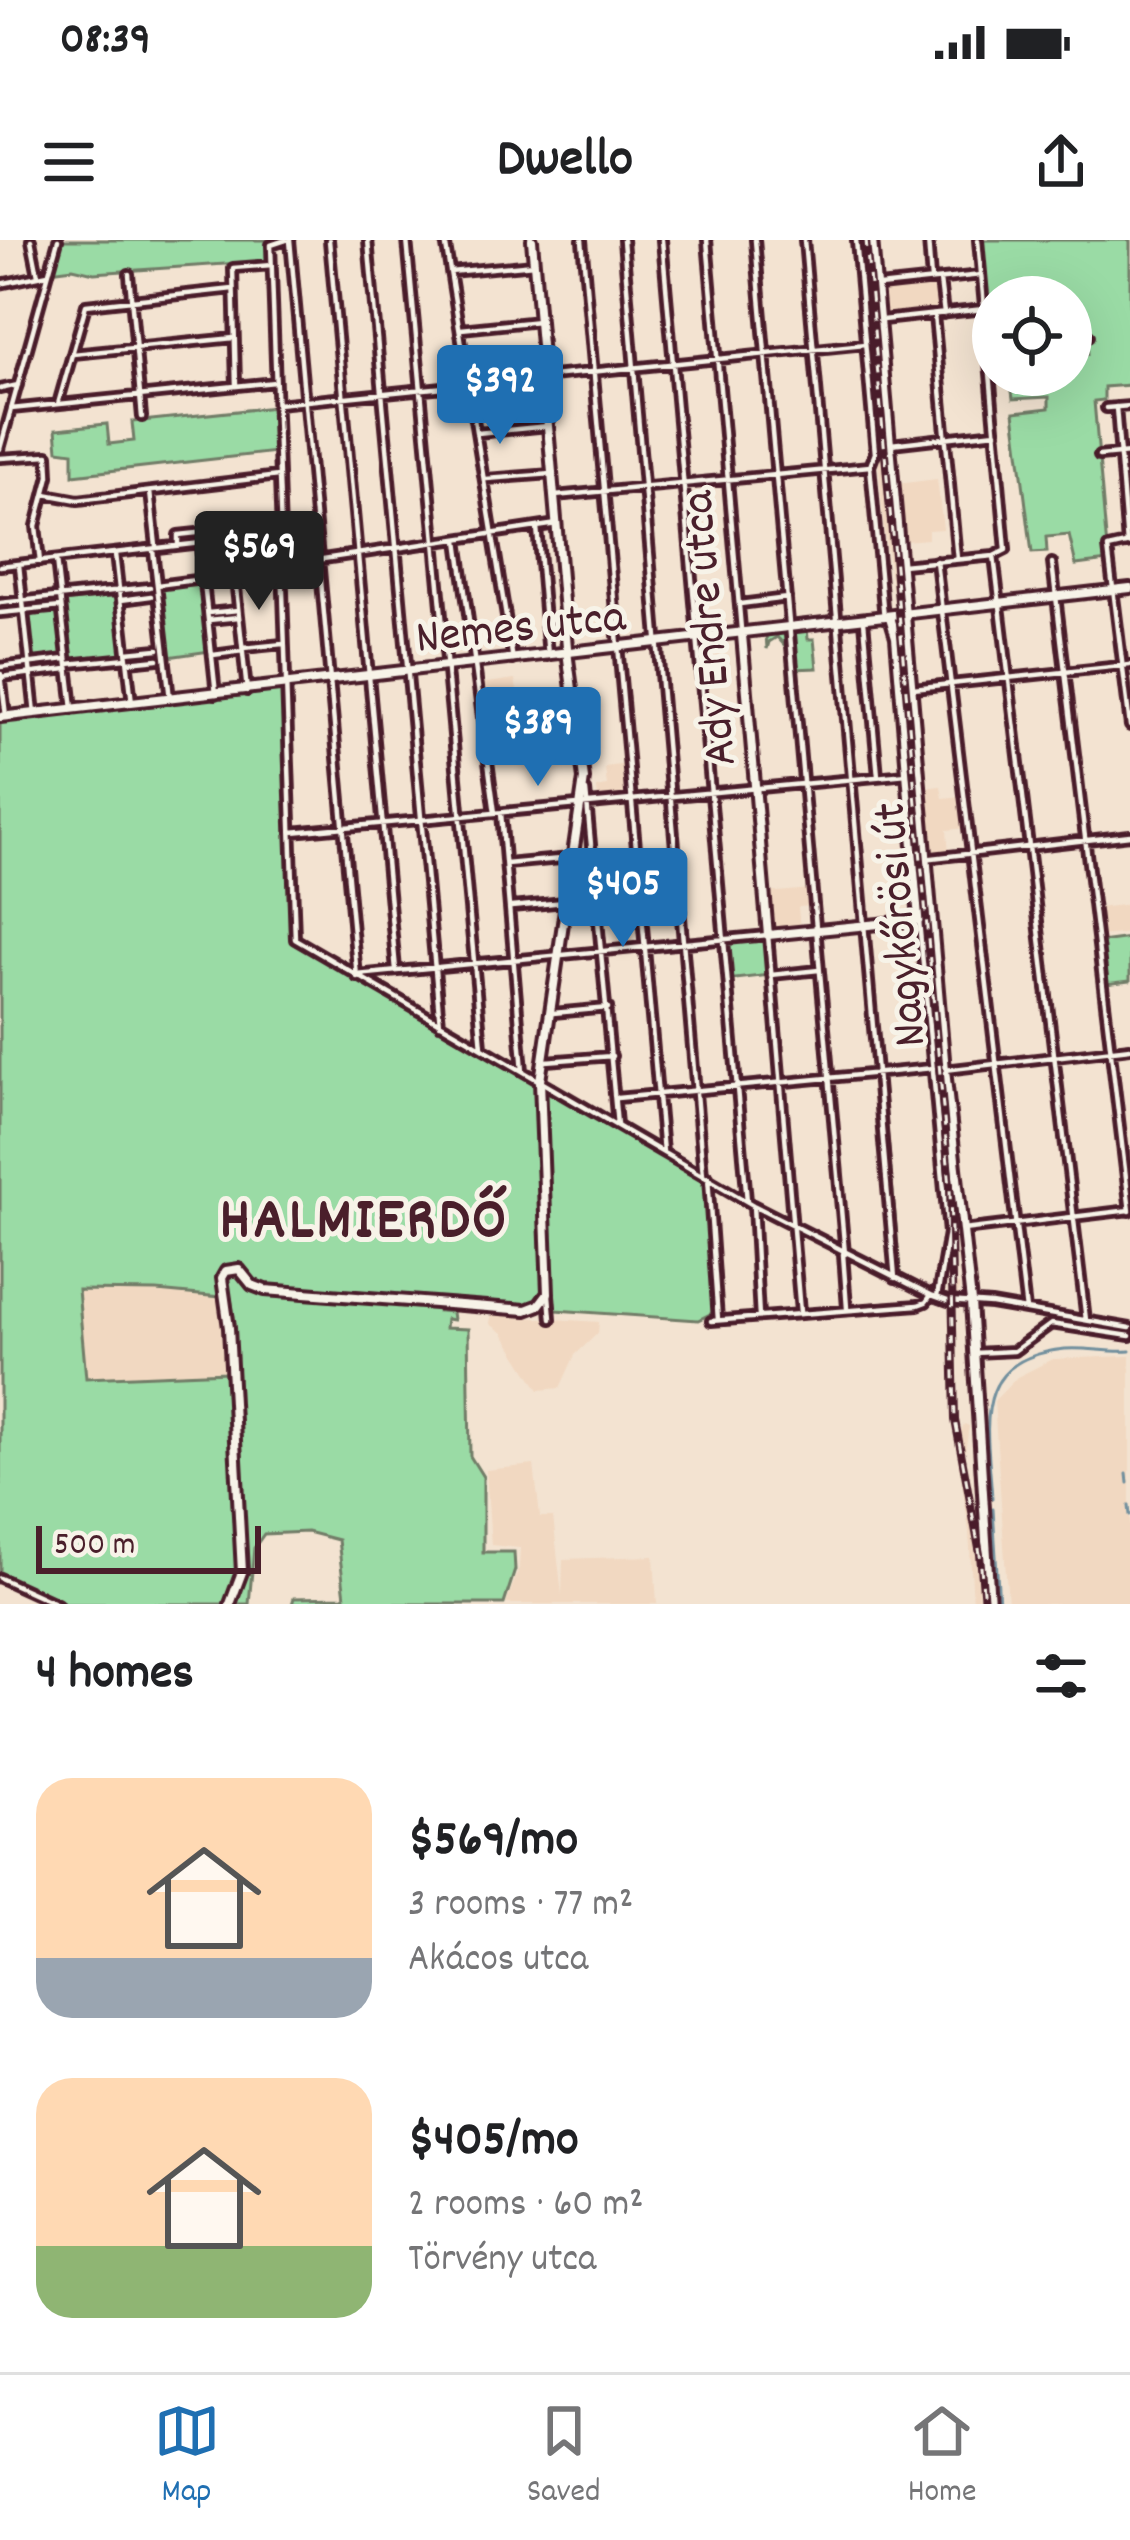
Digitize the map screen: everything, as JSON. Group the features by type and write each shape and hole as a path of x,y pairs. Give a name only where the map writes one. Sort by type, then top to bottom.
{"street":[{"path":"31,240 38,275"},
{"path":"0,448 58,240"},
{"path":"357,976 288,240 272,242 272,265 296,939 357,976 750,1203 895,1278 934,1296 1086,1320 1130,1332"},
{"path":"329,240 396,970"},
{"path":"368,240 440,1024"},
{"path":"407,240 482,1047"},
{"path":"445,240 514,660"},
{"path":"532,240 568,654 617,1125"},
{"path":"582,240 663,1152"},
{"path":"622,240 699,1090 715,1321 926,1302 934,1296 948,1239 895,632 887,618 870,466 875,453 856,240"},
{"path":"662,240 759,1317"},
{"name":"Ady Endre utca","path":"706,240 800,1312"},
{"path":"755,240 847,1308"},
{"path":"803,240 895,1278"},
{"name":"Nagykőrösi út","path":"872,240 970,1302 990,1604"},
{"path":"928,240 932,280"},
{"path":"876,286 981,275 978,240"},
{"path":"450,272 534,264"},
{"path":"236,386 233,268 272,265"},
{"path":"0,284 48,274"},
{"path":"130,274 142,417"},
{"path":"940,280 944,314"},
{"path":"58,404 86,305 233,289"},
{"path":"878,320 972,310"},
{"path":"934,315 957,559"},
{"path":"460,330 539,321"},
{"path":"73,354 234,338"},
{"path":"277,404 866,344"},
{"path":"11,409 275,382"},
{"path":"0,389 18,385"},
{"path":"902,565 994,556 1006,550 994,396"},
{"path":"1106,408 1130,406"},
{"path":"1116,407 1129,543 1108,548 1130,726"},
{"path":"477,433 548,426"},
{"path":"891,444 996,433"},
{"path":"1099,456 1130,453"},
{"path":"0,458 44,454 49,459 36,526 40,562"},
{"path":"555,496 870,466"},
{"path":"484,480 553,474"},
{"path":"45,494 78,500 278,476"},
{"path":"150,492 153,586 170,699"},
{"path":"0,603 234,576 556,524"},
{"path":"178,546 177,536 260,526"},
{"path":"537,527 548,656"},
{"path":"245,528 245,538"},
{"path":"222,530 234,576 248,691"},
{"path":"196,533 216,694"},
{"path":"0,566 279,534"},
{"path":"458,539 506,864 523,1071"},
{"path":"115,553 132,704"},
{"path":"994,556 1086,1320"},
{"path":"56,560 73,710"},
{"path":"936,562 1026,1310"},
{"path":"960,1231 1130,1210 1052,562"},
{"path":"19,564 35,714"},
{"name":"Nemes utca","path":"3,717 1130,588"},
{"path":"121,600 151,596"},
{"path":"739,604 788,598"},
{"path":"0,613 61,607"},
{"path":"208,616 238,613"},
{"path":"864,620 878,776"},
{"path":"212,655 283,644"},
{"path":"127,658 158,649"},
{"path":"0,670 30,663 158,658"},
{"path":"0,670 31,673 68,664"},
{"path":"913,688 1126,665"},
{"path":"0,670 3,717"},
{"path":"292,832 908,773"},
{"path":"230,1604 242,1572 224,1273 239,1269 252,1285 266,1290 531,1309 551,1316 541,1082 565,902 584,805"},
{"path":"914,860 1130,835"},
{"path":"506,864 572,858"},
{"path":"510,907 565,902"},
{"path":"357,976 920,920"},
{"path":"771,975 819,970"},
{"path":"550,1013 608,1008"},
{"path":"945,1070 1130,1048"},
{"path":"543,1062 612,1056"},
{"path":"616,1098 933,1068"},
{"path":"531,1309 548,1293"},
{"path":"974,1353 1019,1349 1051,1324 1130,1332"},
{"path":"975,1366 989,1353"},
{"path":"0,1579 57,1604"}],"shaded area":[{"path":"860,240 867,240 890,469 953,1204 955,1284 960,1285 954,1297 957,1413 960,1434 964,1424 969,1426 964,1460 984,1565 986,1604 981,1604 979,1591 978,1604 973,1604 969,1531 952,1415 946,1153"},
{"path":"940,280 944,314 885,319 883,285"},
{"path":"937,479 943,529 928,530 928,539 904,541 897,484"},
{"path":"515,679 521,713 544,710 547,728 488,739 480,684"},
{"path":"627,764 630,798 598,801 597,788 607,786 605,767"},
{"path":"941,786 943,798 962,796 966,828 947,830 949,854 930,856 923,788"},
{"path":"811,889 813,906 798,907 800,929 770,932 766,893"},
{"path":"1130,904 1130,933 1100,936 1098,908"},
{"path":"77,1290 221,1297 228,1372 86,1379"},
{"path":"491,1315 599,1322 598,1333 575,1355 560,1388 539,1390 503,1333 490,1324"},
{"path":"1130,1356 1130,1604 1008,1604 994,1401 1017,1377 1053,1359"},
{"path":"534,1465 540,1517 553,1517 562,1595 563,1559 654,1556 657,1604 506,1604 519,1568 520,1548 491,1545 486,1470"}],"green space":[{"path":"59,240 277,240 268,242 269,261 94,273 73,268 50,271"},
{"path":"976,240 1130,240 1130,385 1104,387 1104,400 1094,401 1108,561 1076,565 1069,535 1046,537 1047,552 1032,553 1014,412 1049,408 1049,397 1013,396 1092,396 1092,276 979,276"},
{"path":"275,407 276,452 73,475 73,452 58,450 56,429 107,424 109,444 134,441 132,422"},
{"path":"202,581 210,651 168,657 159,586"},
{"path":"116,596 123,655 70,662 63,602"},
{"path":"59,610 64,655 33,658 28,614"},
{"path":"807,627 808,639 814,639 817,668 793,669 791,647 777,637 767,649 766,634"},
{"path":"281,690 286,714 295,943 705,1179 716,1311 698,1320 440,1302 438,1311 452,1312 453,1320 446,1319 445,1328 468,1329 470,1456 483,1477 483,1552 514,1552 515,1570 504,1604 292,1604 294,1598 345,1597 338,1540 307,1532 264,1534 254,1548 249,1604 51,1604 0,1580 0,721","holes":["78,1290 231,1298 235,1323 226,1336 227,1372 86,1378"]},
{"path":"768,935 771,975 726,980 724,940"},
{"path":"1130,938 1130,981 1105,984 1100,942"},
{"path":"877,1073 882,1073 901,1280 895,1278"}],"waterway":[{"path":"992,1498 991,1401 998,1382 1012,1367 1034,1355 1065,1349 1130,1351"},
{"path":"1127,1474 1128,1483"},
{"path":"1129,1506 1130,1515"},
{"path":"993,1509 999,1604"}],"railway":[{"path":"866,240 950,1187 955,1420 980,1554 984,1604"}],"district":[{"name":"HALMIERDŐ","path":"364,1215"}]}
